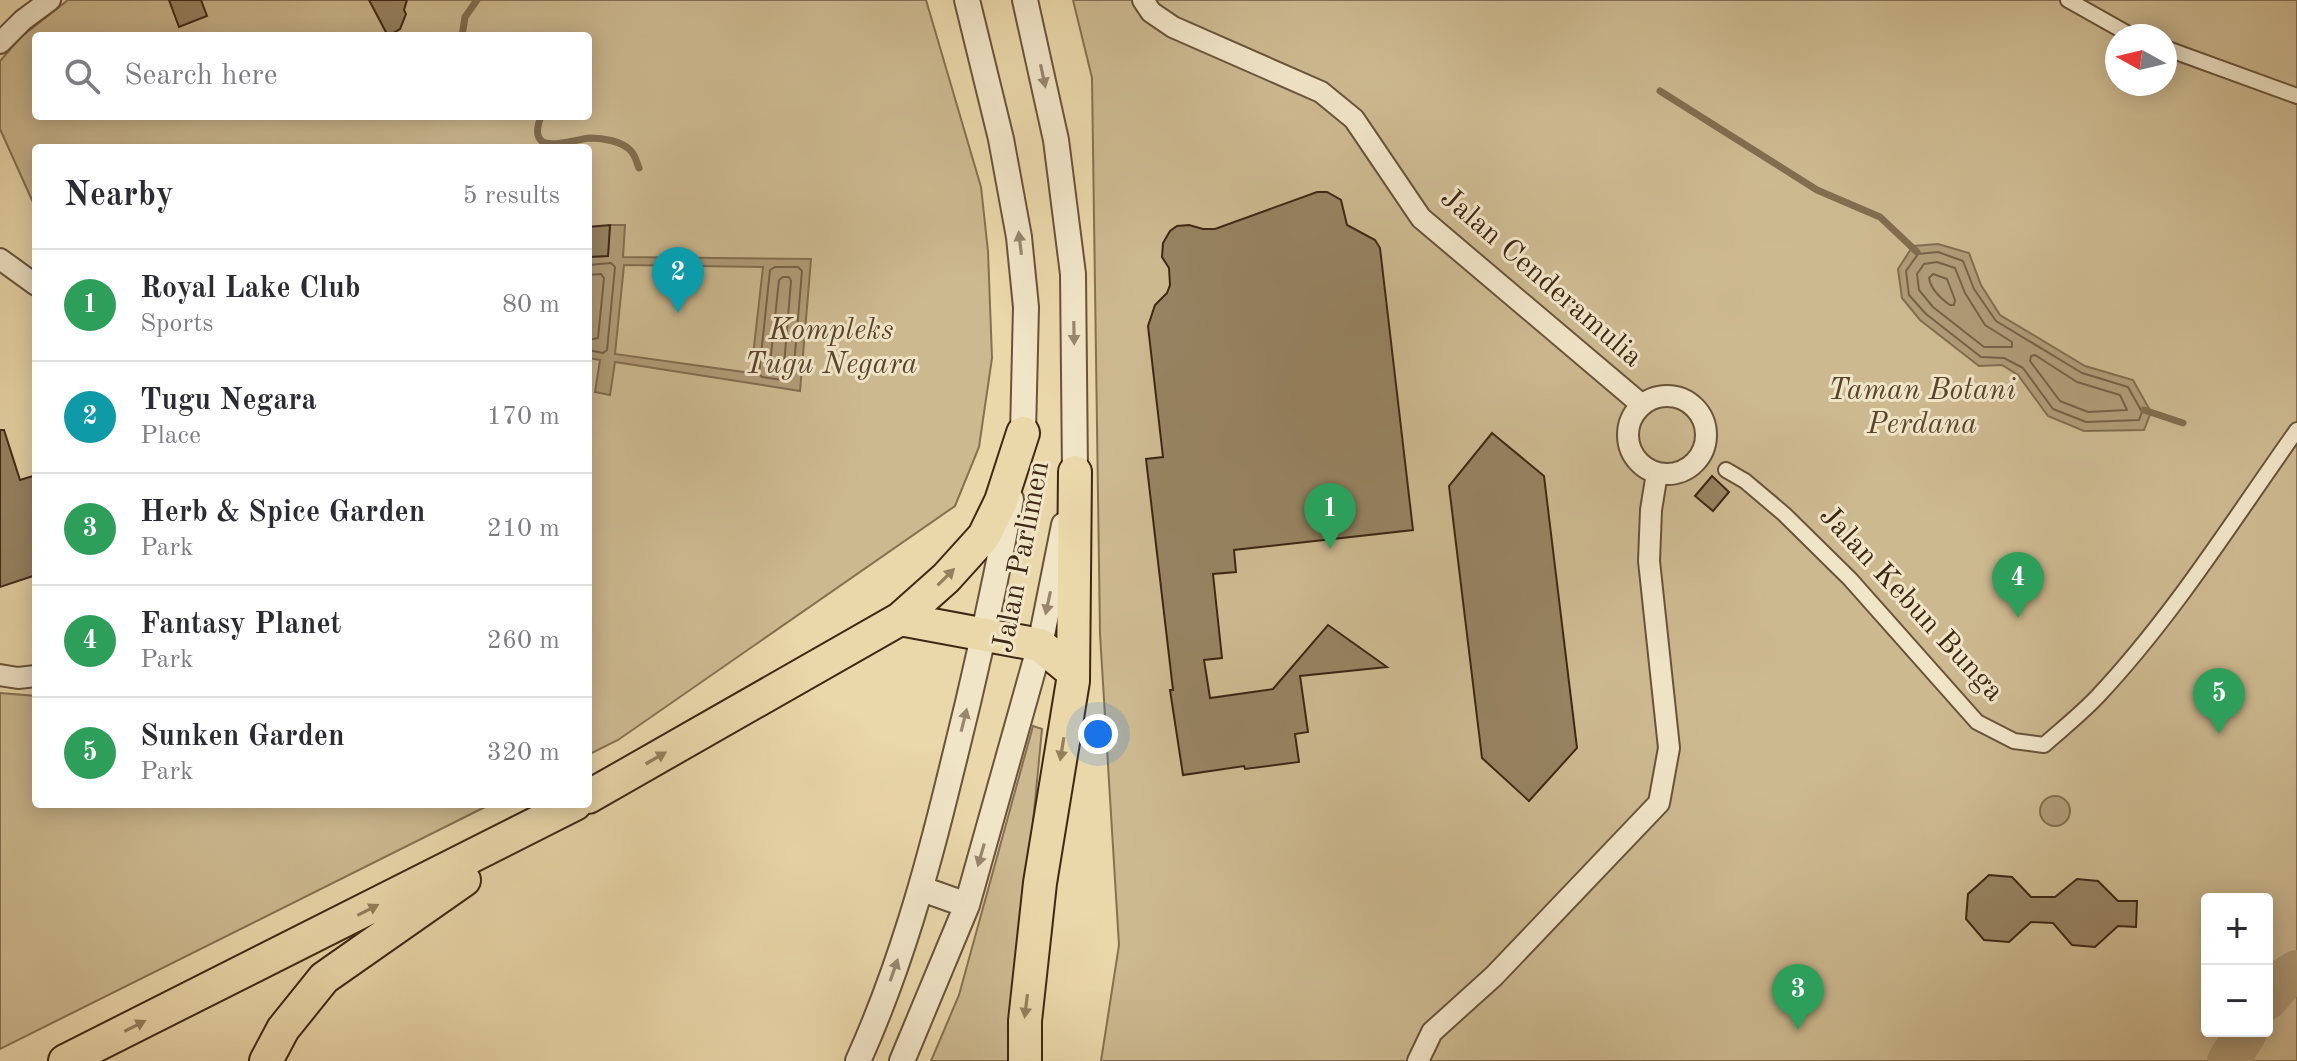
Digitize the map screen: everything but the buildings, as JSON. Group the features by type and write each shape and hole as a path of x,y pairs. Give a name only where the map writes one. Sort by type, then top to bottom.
{"main road":[{"path":"592,795 900,619 946,578 984,536 1001,501 1023,433"},
{"path":"1025,1061 1025,1021 1040,883 1073,672 1075,472"},
{"path":"900,619 1040,645 1073,672"},
{"path":"65,1061 568,808"},
{"path":"266,1061 283,1029 324,978 570,808"}],"street":[{"path":"0,43 23,20 50,0"},
{"name":"Jalan Parlimen","path":"862,1052 922,889 985,633 1023,433 1026,307 1019,237 1001,139 967,0"},
{"name":"Jalan Parlimen","path":"904,1057 967,905 1040,645 1075,472 1073,274 1056,140 1025,0"},
{"name":"Jalan Cenderamulia","path":"1143,0 1151,12 1173,27 1321,92 1354,119 1421,218 1642,405"},
{"path":"2068,0 2111,24"},
{"path":"2177,52 2297,96"},
{"path":"0,259 32,282"},
{"path":"1661,396 1672,396 1691,405 1703,422 1704,443 1692,464 1681,471 1657,473 1641,465 1631,451 1627,435 1631,418 1642,405 1661,396"},
{"name":"Jalan Kebun Bunga","path":"1726,470 1745,481 1784,514 1850,579 1977,722 2014,741 2044,745 2097,698 2134,655 2233,524 2297,430"},
{"path":"1418,1061 1432,1032 1494,976 1659,803 1669,748 1649,561 1651,510 1657,473"},
{"path":"0,675 32,676"},
{"path":"922,889 967,905"}],"green space":[{"name":"Kompleks Tugu Negara","path":"68,0 926,0 981,187 988,251 992,358 979,447 955,506 618,740 592,753 592,144 32,144 32,200 0,129 0,61 21,37"},
{"name":"Taman Botani Perdana","path":"1073,0 2297,0 2297,1061 1101,1061 1119,945 1100,634 1092,78"},
{"path":"0,693 32,696 32,808 483,808 0,1049"},
{"path":"1033,726 1042,729 1010,1061 931,1061 959,995"}],"water":[{"path":"610,225 625,225 623,257 811,259 800,391 615,362 610,395 595,392 600,360 592,359 592,257 608,256","holes":["624,265 763,267 751,373 615,354"]},
{"path":"1938,244 1969,253 1981,285 2000,315 2085,366 2133,380 2151,412 2144,430 2084,431 2048,416 2018,375 2002,365 1979,366 1920,320 1902,298 1898,269 1913,246"},
{"path":"2055,796 2065,801 2070,811 2065,821 2055,826 2045,821 2040,811 2045,801"}],"waterway":[{"path":"463,32 465,17 477,0"},
{"path":"1660,91 1817,190 1880,217 1917,252"},
{"path":"540,120 539,138 552,144"},
{"path":"552,144 590,138 612,141 631,151 639,168"},
{"path":"2144,410 2183,423"},
{"path":"2273,992 2284,979 2297,971"},
{"path":"2228,1061 2243,1037"}],"place":[{"name":"Tugu Negara","path":"678,313"},
{"name":"Royal Lake Club","path":"1330,549"},
{"name":"Fantasy Planet","path":"2018,618"},
{"name":"Sunken Garden","path":"2219,734"},
{"name":"Herb & Spice Garden","path":"1798,1030"}]}
